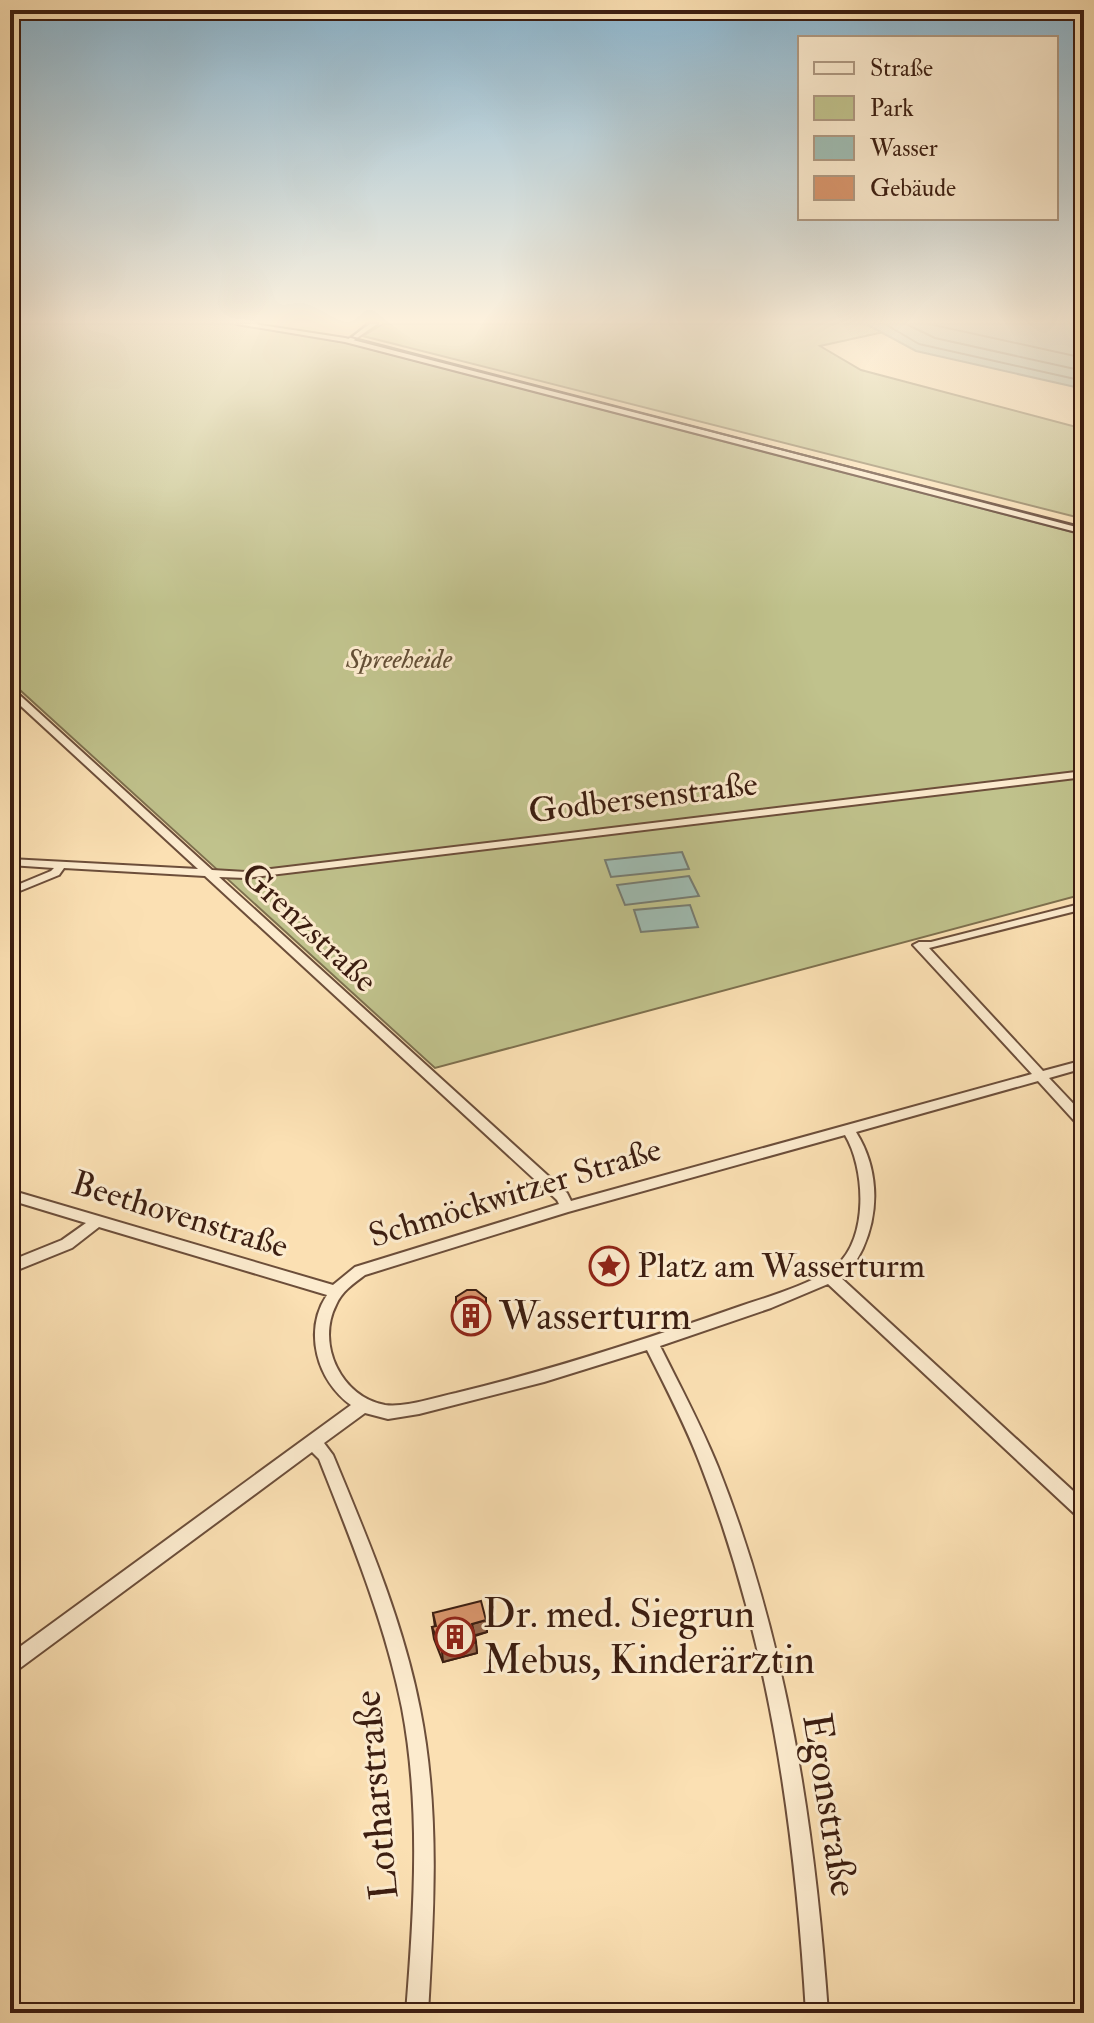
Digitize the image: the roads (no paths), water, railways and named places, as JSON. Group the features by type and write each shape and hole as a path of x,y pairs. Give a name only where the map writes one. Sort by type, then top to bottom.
{"main road":[{"path":"655,418 1084,531"},
{"path":"668,418 1084,523"}],"street":[{"name":"Grenzstraße","path":"10,691 562,1197 567,1207"},
{"name":"Godbersenstraße","path":"10,862 210,874 261,873 1084,774"},
{"path":"10,892 55,873 61,865"},
{"path":"1084,906 931,945 919,945 1084,1123"},
{"name":"Schmöckwitzer Straße","path":"333,1291 347,1277 373,1266 567,1207 848,1129 1044,1081 1084,1064"},
{"path":"333,1291 321,1327 327,1363 344,1395 362,1406 404,1412 452,1402 651,1342 831,1278 857,1248 868,1219 866,1178 855,1137 848,1129"},
{"name":"Beethovenstraße","path":"10,1195 333,1291"},
{"path":"10,1267 64,1247 86,1233 96,1221"},
{"path":"831,1278 1084,1512"},
{"name":"Egonstraße","path":"651,1342 710,1469 760,1621 797,1802 814,1950 817,2013"},
{"path":"10,1665 362,1406"},
{"name":"Lotharstraße","path":"314,1444 326,1457 380,1590 411,1711 424,1835 417,2013"}],"water":[{"path":"682,852 689,869 611,877 605,860"},
{"path":"689,876 699,896 625,905 617,885"},
{"path":"690,905 698,927 641,932 634,910"}],"tram line":[{"path":"663,418 1084,528"}],"place":[{"name":"Platz am Wasserturm","path":"609,1266"},
{"name":"Wasserturm","path":"471,1316"},
{"name":"Dr. med. Siegrun Mebus, Kinderärztin","path":"455,1637"}],"park label":[{"name":"Spreeheide","path":"399,659"}]}
